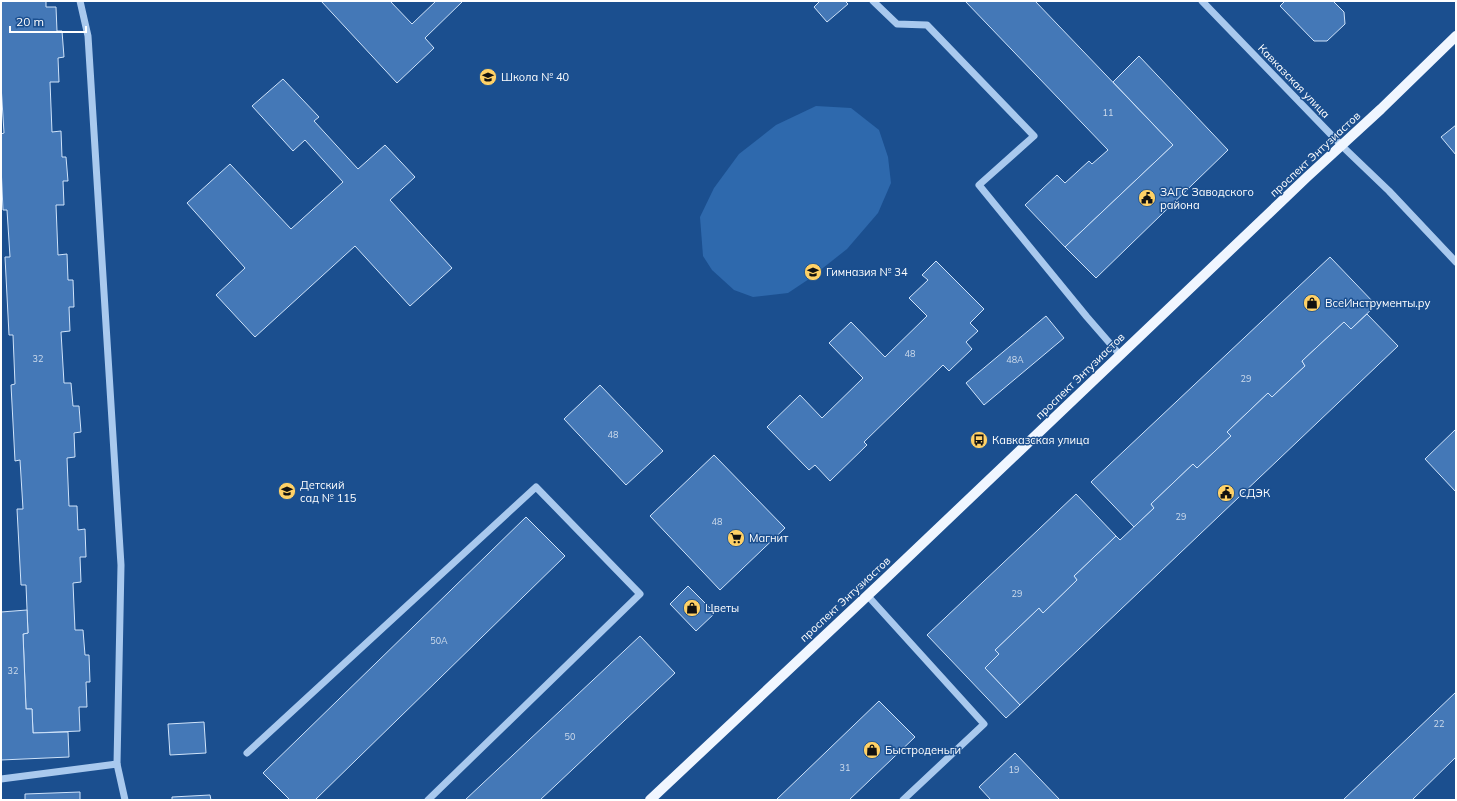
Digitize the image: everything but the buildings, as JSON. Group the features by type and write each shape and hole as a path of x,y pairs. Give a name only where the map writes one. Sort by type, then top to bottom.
{"main road":[{"name":"проспект Энтузиастов","path":"650,800 1307,177 1342,146 1456,36"}],"street":[{"path":"80,1 88,36 121,565 117,764 125,800"},
{"path":"873,1 897,24 928,25 1034,136 980,185 1087,317 1120,355"},
{"name":"Кавказская улица","path":"1202,1 1342,146 1389,191 1456,262"},
{"path":"247,753 536,487 640,594 428,800"},
{"path":"867,595 984,724 903,800"},
{"path":"1,779 117,764"}],"shaded area":[{"path":"816,106 851,108 879,130 888,157 891,183 878,213 847,249 809,279 788,293 753,297 734,290 712,270 703,256 700,217 714,188 739,154 776,125"}],"place":[{"name":"Школа № 40","path":"488,77"},
{"name":"ЗАГС Заводского района","path":"1147,198"},
{"name":"Гимназия № 34","path":"813,272"},
{"name":"ВсеИнструменты.ру","path":"1312,303"},
{"name":"Кавказская улица","path":"979,440"},
{"name":"Детский сад № 115","path":"287,491"},
{"name":"СДЭК","path":"1226,493"},
{"name":"Магнит","path":"736,538"},
{"name":"Цветы","path":"692,608"},
{"name":"Быстроденьги","path":"872,750"}]}
